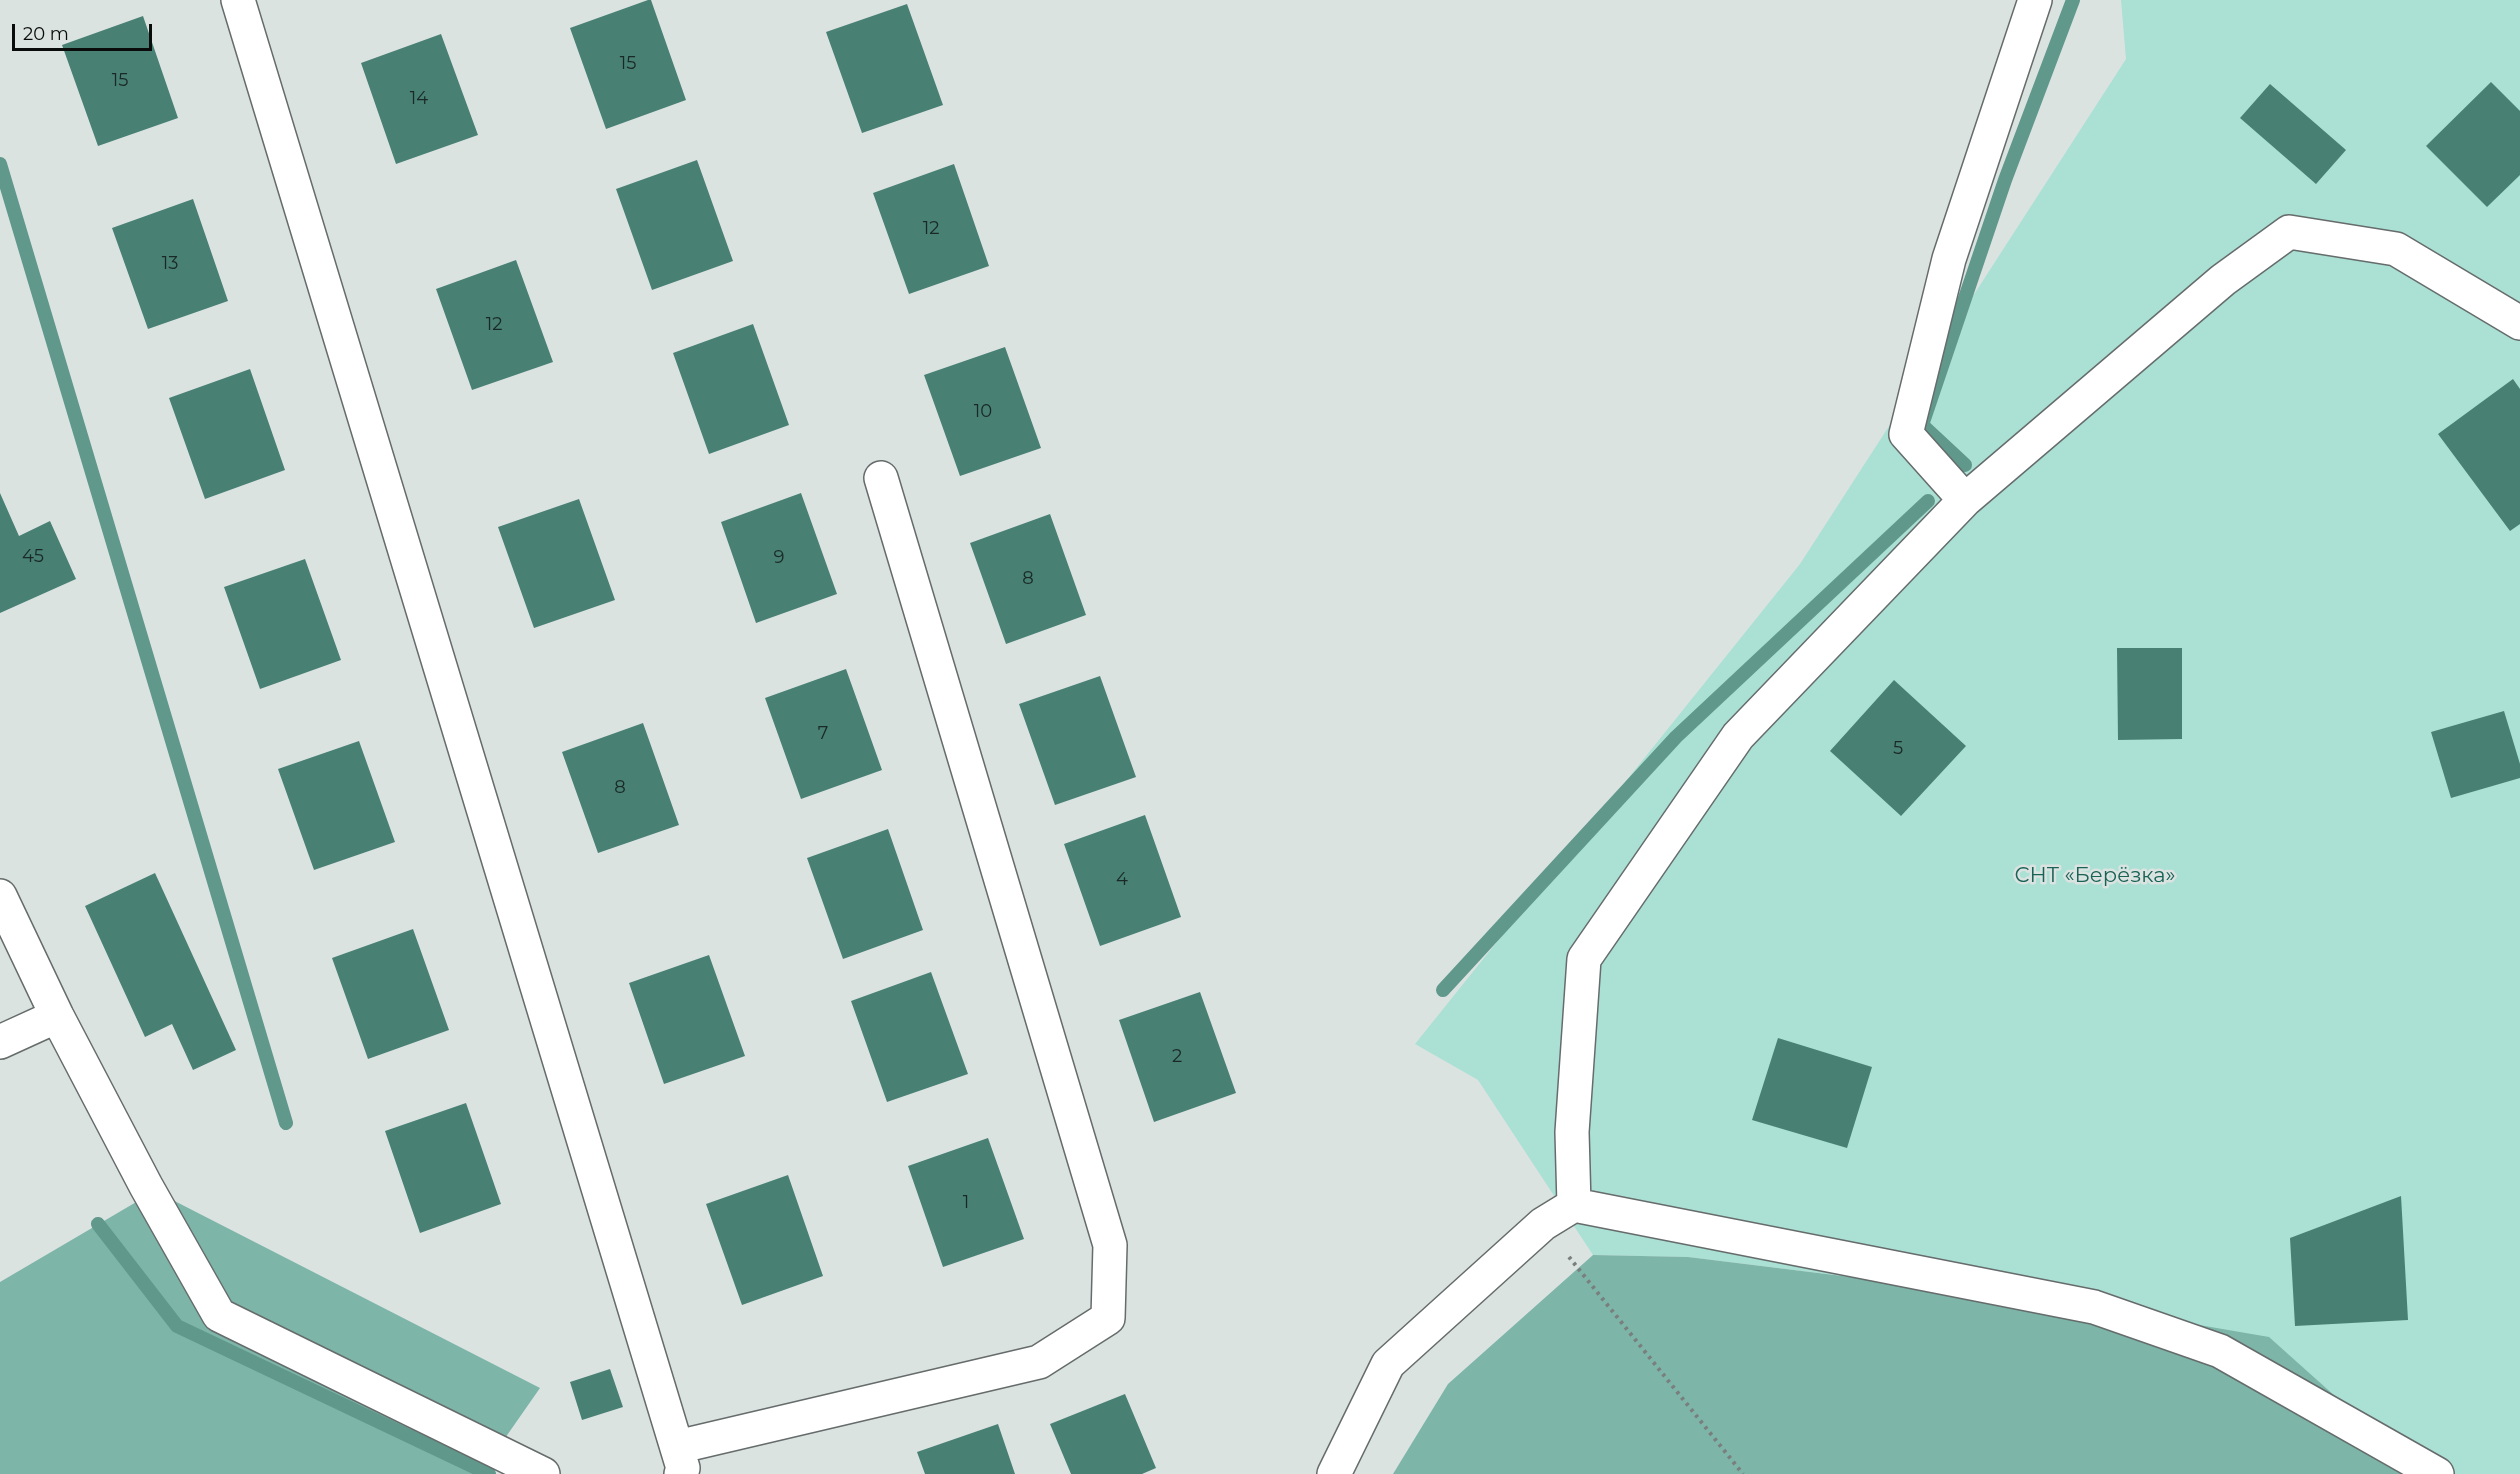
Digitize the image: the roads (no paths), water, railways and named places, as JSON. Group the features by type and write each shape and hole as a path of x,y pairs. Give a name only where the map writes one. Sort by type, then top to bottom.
{"street":[{"path":"238,0 679,1460 1039,1362 1108,1318 1110,1245 881,478"},
{"path":"1965,500 1906,434 1949,259 2035,0"},
{"path":"1574,1205 1572,1132 1584,959 1738,736 1965,500 2223,280 2289,231 2396,249 2520,323"},
{"path":"0,896 57,1016 146,1186 219,1315 543,1474"},
{"path":"0,1042 57,1016"},
{"path":"1334,1474 1388,1364 1543,1224 1574,1205 2094,1307 2220,1351 2437,1474"}],"waterway":[{"path":"1965,465 1922,425 2005,180 2073,0"},
{"path":"0,164 286,1123"},
{"path":"1443,990 1676,737 1928,501"},
{"path":"98,1224 177,1326 489,1474"}],"park label":[{"name":"СНТ «Берёзка»","path":"2095,876"}]}
